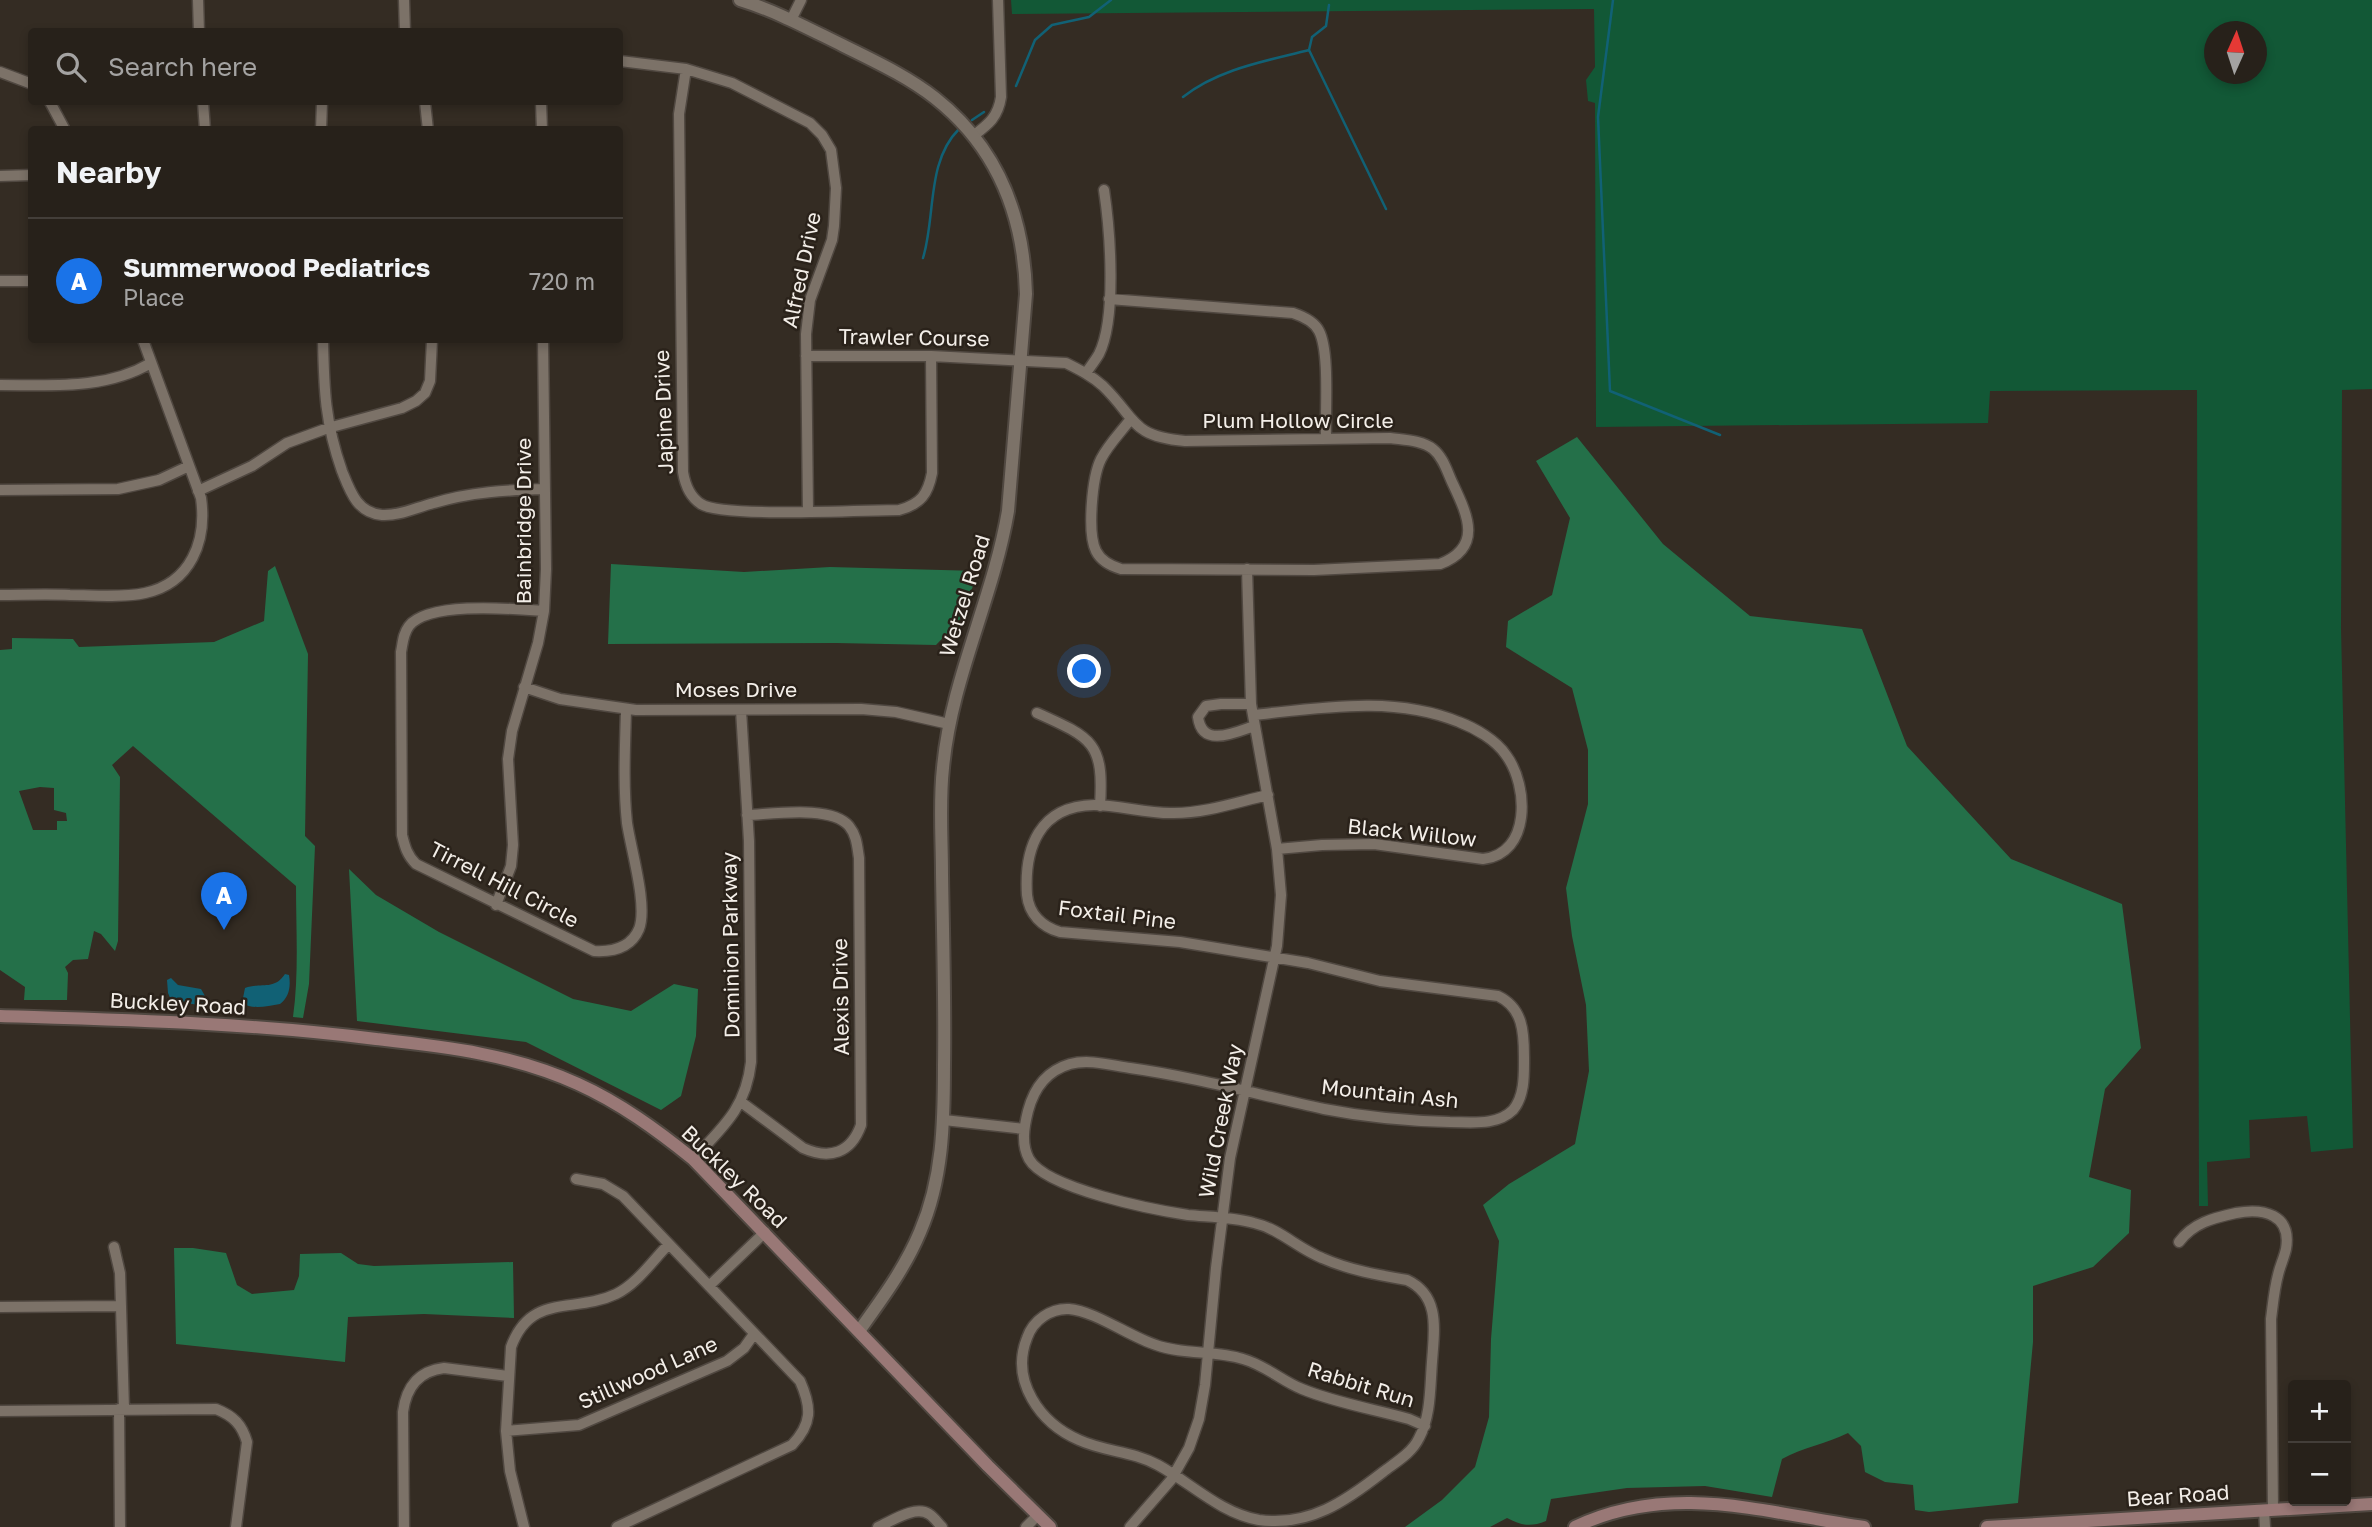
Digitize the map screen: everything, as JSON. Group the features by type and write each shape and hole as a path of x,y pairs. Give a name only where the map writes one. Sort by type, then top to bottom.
{"main road":[{"name":"Buckley Road","path":"0,1016 186,1022 338,1034 494,1055 578,1084 625,1109 693,1159 1050,1527"},
{"path":"1576,1527 1630,1508 1689,1501 1717,1503 1836,1525 1864,1527"},
{"name":"Bear Road","path":"1987,1527 2137,1523 2269,1510 2372,1504"}],"street":[{"path":"198,0 199,28"},
{"path":"404,0 405,28"},
{"name":"Wetzel Road","path":"740,0 791,20 916,84 936,98 973,136 1000,178 1011,202 1023,247 1026,294 1008,511 1002,546 987,599 954,695 943,768 941,808 944,1120 941,1157 935,1189 921,1231 894,1281 859,1331"},
{"path":"791,20 801,0"},
{"path":"973,136 991,123 999,112 1001,97 998,0"},
{"name":"Alfred Drive","path":"623,61 686,69 732,83 803,118 822,135 831,150 836,188 835,226 810,300 807,318 808,511"},
{"name":"Japine Drive","path":"686,69 679,139 683,472 685,485 694,498 701,505 713,510 899,510 912,506 922,499 929,489 932,473 931,356"},
{"path":"0,72 28,82"},
{"path":"52,105 63,126"},
{"path":"203,105 205,126"},
{"path":"321,126 322,105"},
{"path":"425,105 428,126"},
{"path":"541,105 542,126"},
{"path":"0,176 28,174"},
{"path":"1086,373 1105,336 1109,299 1110,252 1104,190"},
{"path":"0,281 28,281"},
{"path":"1109,299 1293,313 1302,316 1320,332 1324,348 1326,439"},
{"path":"0,595 106,596 143,593 160,588 175,578 197,551 204,518 198,491 144,343"},
{"path":"323,343 324,397 328,428 350,491 367,512 391,515 433,502 475,494 545,489"},
{"path":"198,491 252,466 287,443 328,428 402,408 416,401 425,393 430,381 432,343"},
{"name":"Bainbridge Drive","path":"496,905 511,866 513,845 508,759 512,731 538,643 544,611 546,569 543,343"},
{"name":"Trawler Course","path":"806,356 1021,359"},
{"name":"Plum Hollow Circle","path":"1021,359 1066,363 1086,373 1102,386 1130,420 1150,435 1165,439 1390,438 1414,441 1434,450 1442,460 1467,513 1468,538 1462,550 1452,559 1440,564 1394,568 1112,567 1099,556 1091,535 1095,485 1099,463 1107,448 1130,420"},
{"path":"0,385 79,385 109,381 136,372 151,363"},
{"path":"0,490 118,489 159,480 189,466"},
{"path":"1247,569 1252,710"},
{"name":"Tirrell Hill Circle","path":"544,611 450,610 426,615 410,625 404,635 401,652 402,835 405,849 416,864 594,951 608,952 628,943 638,932 641,905 627,822 624,780 625,710"},
{"name":"Moses Drive","path":"524,687 560,699 625,710 861,709 909,715 949,724"},
{"name":"Black Willow","path":"1255,726 1223,735 1209,735 1199,726 1198,717 1206,706 1221,704 1252,710 1366,706 1412,709 1437,714 1490,739 1505,752 1515,769 1519,784 1520,828 1508,850 1494,858 1483,859 1374,844 1277,849"},
{"name":"Dominion Parkway","path":"693,1159 729,1122 749,1083 751,1062 747,815 741,710"},
{"name":"Wild Creek Way","path":"1130,1527 1174,1475 1189,1448 1199,1419 1230,1158 1276,957 1281,895 1277,849 1252,710"},
{"path":"1037,713 1083,736 1093,747 1102,774 1100,806"},
{"name":"Foxtail Pine","path":"1268,795 1200,811 1172,814 1100,806 1066,810 1051,819 1033,840 1026,878 1028,902 1037,920 1051,930 1180,942 1276,957"},
{"name":"Alexis Drive","path":"741,1102 803,1148 814,1153 831,1154 844,1150 857,1137 861,1125 859,858 856,838 840,818 825,814 747,815"},
{"name":"Mountain Ash","path":"1024,1129 1031,1100 1046,1076 1058,1068 1075,1063 1094,1062 1167,1073 1326,1109 1423,1121 1485,1122 1503,1118 1520,1099 1524,1081 1524,1028 1506,1000 1481,992 1380,981 1276,957"},
{"path":"944,1120 1024,1129 1024,1143 1030,1159 1045,1174 1070,1185 1136,1205 1188,1215 1251,1222 1272,1228 1319,1258 1357,1271 1407,1280 1414,1284 1428,1297 1435,1322 1429,1408 1425,1426"},
{"path":"576,1179 603,1184 623,1196 800,1381 808,1407 807,1424 792,1445 617,1527"},
{"path":"2179,1242 2193,1227 2211,1219 2239,1213 2270,1213 2278,1218 2283,1226 2286,1249 2273,1294 2271,1319 2269,1510 2265,1527"},
{"path":"709,1286 765,1233"},
{"path":"524,1527 510,1471 506,1431 508,1376 511,1348 516,1335 533,1315 551,1307 616,1294 628,1286 668,1245"},
{"path":"114,1247 120,1273 124,1332 120,1527"},
{"path":"0,1307 121,1306"},
{"name":"Rabbit Run","path":"1054,1311 1082,1311 1162,1347 1208,1353 1242,1358 1304,1390 1409,1419 1425,1426 1418,1441 1407,1454 1352,1496 1332,1509 1306,1520 1280,1522 1240,1515 1136,1454 1099,1448 1077,1440 1041,1411 1026,1392 1024,1344 1029,1331 1039,1320 1054,1311"},
{"name":"Stillwood Lane","path":"506,1431 579,1425 727,1361 744,1348 754,1334"},
{"path":"404,1527 403,1412 409,1388 418,1378 435,1369 508,1376"},
{"path":"0,1411 216,1409 237,1421 247,1442 236,1527"},
{"path":"878,1527 920,1511 929,1514 942,1527"},
{"path":"1026,1527 1038,1515"}],"green space":[{"path":"1011,0 2372,0 2372,389 2342,390 2341,628 2353,1148 2311,1152 2307,1116 2249,1120 2250,1158 2207,1162 2208,1206 2199,1206 2197,390 1990,391 1988,423 1596,427 1595,103 1588,101 1586,80 1595,67 1594,9 1012,14"},
{"path":"1577,437 1663,544 1750,616 1862,629 1907,746 2011,859 2122,904 2141,1048 2105,1089 2089,1177 2131,1190 2129,1233 2093,1267 2033,1286 2033,1342 2018,1503 1929,1512 1915,1510 1913,1485 1885,1482 1865,1472 1861,1446 1848,1433 1782,1459 1772,1497 1705,1486 1627,1488 1551,1499 1546,1521 1531,1525 1507,1518 1490,1527 1405,1527 1442,1500 1475,1467 1489,1417 1491,1339 1499,1241 1483,1205 1509,1184 1575,1144 1589,1071 1586,1005 1572,936 1566,888 1588,804 1588,750 1572,688 1506,647 1508,621 1552,595 1570,518 1536,461"},
{"path":"611,564 744,572 830,567 979,571 959,621 936,645 608,644"},
{"path":"275,566 308,654 305,836 315,846 309,984 303,1018 293,1017 297,968 296,886 133,746 112,765 120,777 118,941 115,951 101,934 94,931 88,959 73,960 65,967 68,973 67,1000 24,1000 25,987 0,970 0,650 12,649 12,638 73,639 79,647 214,642 264,621 268,571","holes":["40,787 54,788 54,810 66,813 67,821 57,821 57,830 33,830 19,791"]},
{"path":"349,869 376,895 439,932 573,999 631,1011 674,984 698,989 696,1036 681,1096 661,1110 526,1042 357,1021"},
{"path":"174,1248 226,1253 237,1285 252,1294 294,1290 299,1276 300,1254 341,1253 358,1264 374,1266 513,1262 514,1318 424,1314 348,1317 345,1362 176,1344"}],"water":[{"path":"285,974 289,975 289,988 280,1004 255,1007 242,1003 245,988 276,983"},
{"path":"171,978 178,985 201,989 205,996 204,1003 198,1005 171,1000 167,980"}],"waterway":[{"path":"1016,86 1035,40 1052,25 1089,17 1111,0"},
{"path":"1613,0 1598,117 1610,391 1720,435"},
{"path":"1329,5 1326,26 1312,37 1309,50 1386,209"},
{"path":"1183,97 1211,79 1227,73 1309,50"},
{"path":"972,120 984,112"},
{"path":"923,258 941,157 959,129"}],"place":[{"name":"Summerwood Pediatrics","path":"224,930"}]}
